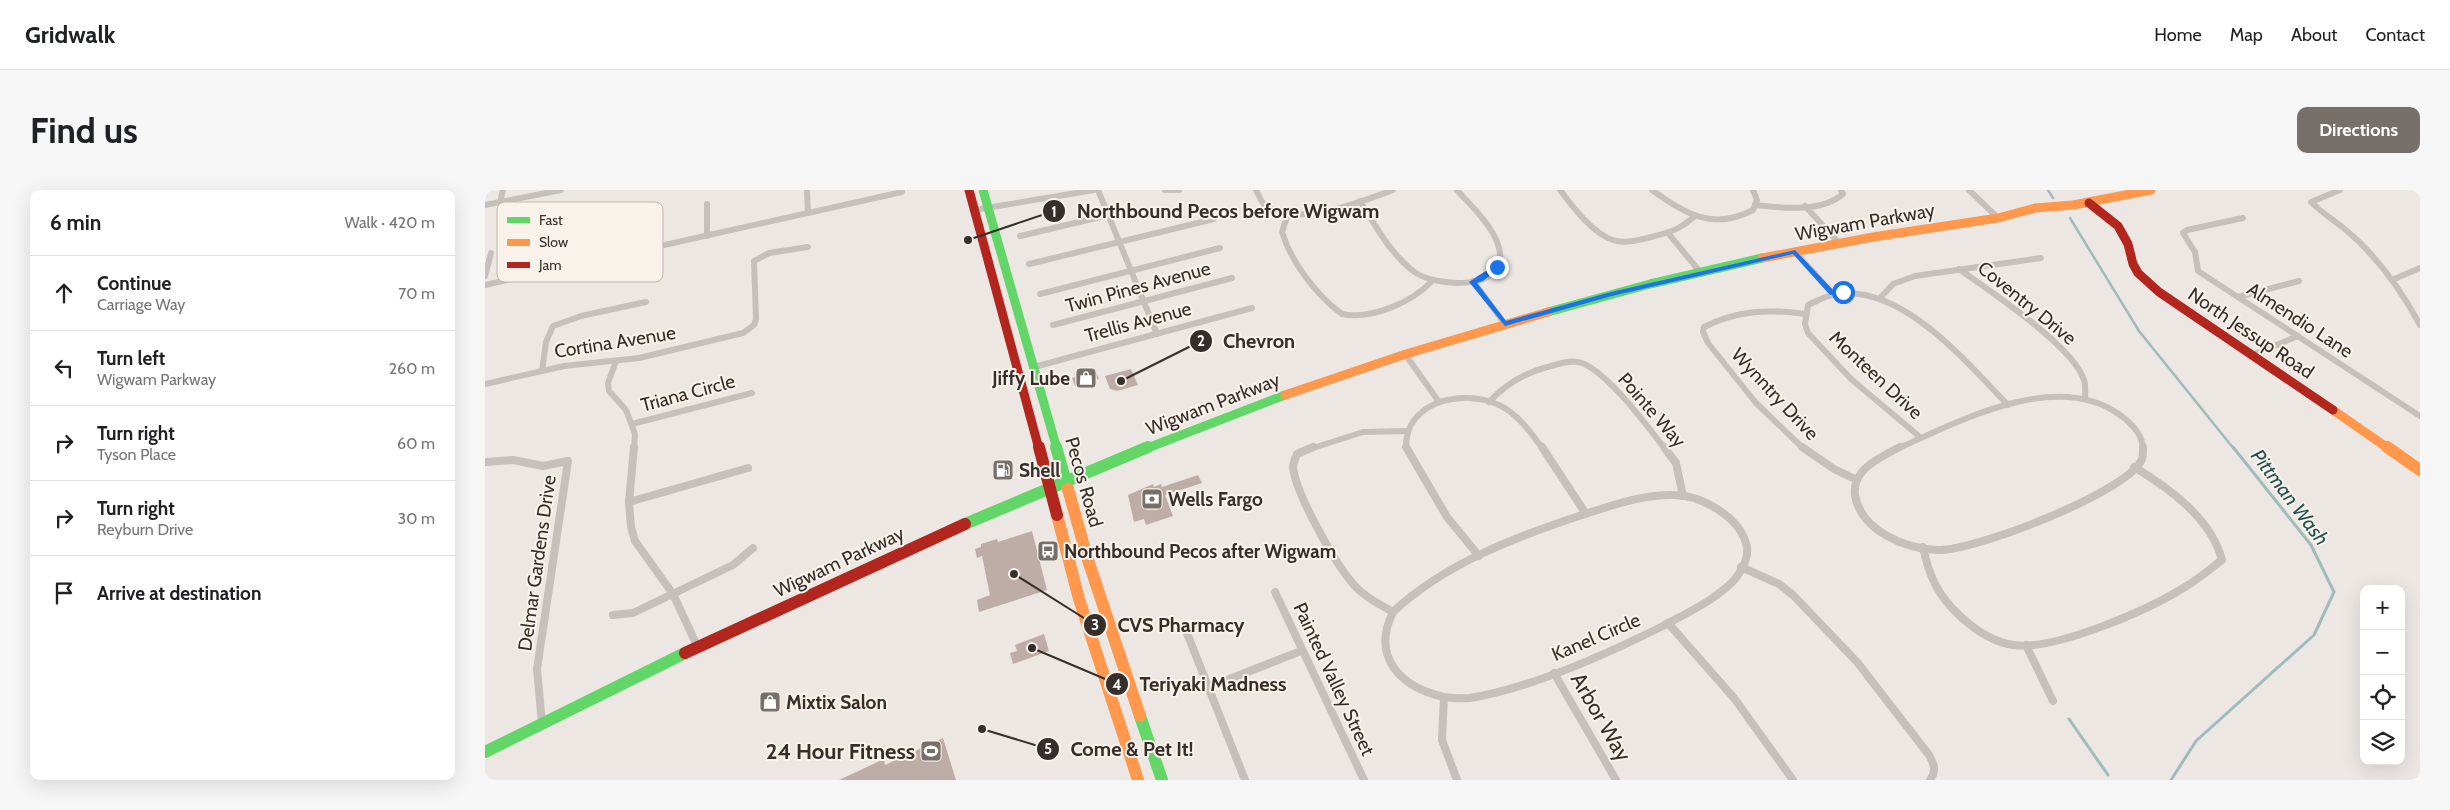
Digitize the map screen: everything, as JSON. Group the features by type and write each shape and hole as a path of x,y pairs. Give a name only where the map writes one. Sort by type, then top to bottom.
{"main road":[{"name":"Pecos Road","path":"969,190 1079,599 1138,780"},
{"name":"Pecos Road","path":"983,190 1102,602 1162,780"},
{"name":"Wigwam Parkway","path":"485,752 698,648 907,550 1066,480 1186,432 1405,354 1505,324 1701,272 1839,243 1998,218 2021,218 2042,215 2062,211 2073,205 2151,190"},
{"name":"North Jessup Road","path":"2089,202 2118,226 2128,244 2133,264 2147,282 2420,470"},
{"path":"1011,349 1027,344"}],"street":[{"path":"503,190 500,202 561,190"},
{"path":"807,190 808,213"},
{"path":"974,210 1094,190"},
{"path":"1099,190 1157,334"},
{"path":"1167,191 1179,190"},
{"path":"1256,190 1264,205 1277,212 1289,214 1306,214 1360,201 1393,190"},
{"path":"1360,201 1397,253 1415,272 1432,281 1457,284 1481,280 1497,267 1500,259 1500,250 1475,211 1457,190"},
{"path":"1560,190 1574,209 1605,236 1615,241 1634,241 1679,230 1695,216"},
{"path":"1653,190 1676,208 1695,216 1718,221 1735,219 1753,210 1757,200 1753,190"},
{"path":"1969,190 1998,218"},
{"path":"2340,190 2311,202 2348,232 2392,280 2420,325"},
{"path":"663,246 902,191"},
{"path":"1755,205 1782,208 1805,206 1829,202 1841,193"},
{"path":"707,204 707,236"},
{"path":"1805,206 1839,243"},
{"path":"1289,214 1282,228 1282,234 1297,262 1314,286 1343,314 1353,316 1365,314 1408,300 1417,296 1432,281"},
{"path":"1020,236 1109,215"},
{"name":"Almendio Lane","path":"2243,218 2187,230 2183,233 2195,252 2198,271 2420,416"},
{"path":"1029,264 1214,219"},
{"path":"1668,233 1701,272"},
{"name":"Cortina Avenue","path":"485,384 564,366 616,361 658,354 733,336 750,329 755,319 754,261 769,253 808,247"},
{"path":"1040,294 1220,248"},
{"path":"1795,252 1832,293"},
{"path":"485,276 491,253"},
{"path":"1880,298 1893,284 1902,280 2022,259 2041,258"},
{"path":"2392,280 2420,268"},
{"name":"Coventry Drive","path":"1959,269 2027,319 2074,361 2085,381 2085,399"},
{"name":"Twin Pines Avenue","path":"1053,325 1232,278"},
{"path":"2238,297 2299,281"},
{"path":"1473,282 1505,324"},
{"path":"1805,314 1808,306 1821,297 1832,293 1861,293 1880,298 1898,306 1946,344 2008,405"},
{"path":"542,371 549,332 554,324 568,319 646,302"},
{"name":"Trellis Avenue","path":"1034,367 1252,308"},
{"name":"Wynntry Drive","path":"1805,314 1759,310 1718,319 1704,327 1703,332 1708,343 1733,375 1760,406 1811,457 1838,473 1857,480"},
{"name":"Monteen Drive","path":"1805,314 1805,324 1808,333 1845,373 1874,401 1920,438"},
{"path":"2252,355 2297,336"},
{"path":"1405,354 1439,402"},
{"name":"Pointe Way","path":"1489,402 1504,386 1515,378 1571,360 1580,362 1594,369 1637,413 1676,463 1683,496"},
{"path":"616,361 608,383 609,391 626,410 635,434 629,502 631,527 635,541 673,594 698,648"},
{"name":"Triana Circle","path":"632,424 751,393"},
{"path":"2049,396 2070,396 2097,402 2114,412 2135,429 2143,444 2142,459 2128,474 2096,495 2028,526 1988,539 1939,550 1908,546 1884,534 1867,522 1857,505 1854,488 1863,471 1892,451 1920,438 1962,419 2008,405 2049,396"},
{"path":"1479,556 1447,517 1410,459 1405,439 1410,422 1427,407 1439,402 1461,398 1477,398 1501,406 1512,414 1543,448 1586,514"},
{"path":"1407,431 1378,428 1347,434 1297,454 1293,462 1294,472 1304,496 1337,560 1353,585 1365,595 1393,612 1402,601 1427,584 1479,556 1532,533 1586,514 1663,494 1693,497 1716,507 1734,522 1745,539 1747,556 1741,567 1779,584 1793,595 1857,662 1929,755 1934,765 1932,778"},
{"name":"Delmar Gardens Drive","path":"485,462 513,460 543,466 568,461 537,669 543,709 543,723"},
{"path":"1923,548 1930,578 1939,593 1965,619 1982,633 1997,641 2014,645 2043,644 2086,630 2155,602 2184,587 2222,560 2222,553 2210,535 2187,508 2164,486 2134,467"},
{"path":"629,502 748,468"},
{"path":"613,615 633,613 673,594 733,565 753,548"},
{"name":"Kanel Circle","path":"1393,612 1388,620 1384,642 1389,663 1405,682 1427,695 1462,699 1497,692 1614,650 1668,623 1716,594 1737,578 1741,567"},
{"name":"Painted Valley Street","path":"1275,592 1301,651 1364,780"},
{"path":"1668,623 1724,684 1765,737 1793,780"},
{"path":"1185,628 1245,780"},
{"path":"2026,645 2053,701"},
{"path":"1209,687 1301,651"},
{"name":"Arbor Way","path":"1554,673 1616,780"},
{"path":"1444,697 1440,734 1444,752 1457,780"}],"building":[{"path":"1131,369 1138,385 1117,391 1110,389 1105,376"},
{"name":"Jiffy Lube","path":"1096,371 1099,379 1075,386 1072,378"},
{"name":"Wells Fargo","path":"1198,475 1202,483 1165,495 1173,516 1146,525 1144,519 1134,522 1128,495 1153,484 1154,487 1161,484 1162,487"},
{"path":"1032,531 1047,590 979,612 977,600 990,595 982,556 977,558 975,549 981,547 981,544 997,539 998,542"},
{"path":"1044,634 1049,651 1013,664 1010,653 1017,651 1015,645"},
{"name":"24 Hour Fitness","path":"943,738 956,780 839,780 884,759 885,765"}],"waterway":[{"name":"Pittman Wash","path":"2048,190 2053,198"},
{"name":"Pittman Wash","path":"2070,218 2139,331 2234,449"},
{"name":"Pittman Wash","path":"2171,780 2196,741 2314,635 2334,592 2311,545 2233,447"},
{"path":"2069,719 2108,775"}],"traffic: fast":[{"path":"983,190 1068,489"},
{"path":"1548,312 1650,284 1762,258"},
{"path":"965,524 1170,438 1285,395"},
{"path":"485,752 685,653"},
{"path":"1140,716 1162,780"}],"traffic: slow":[{"path":"1762,258 1873,237 1998,218 2035,208 2073,205 2151,190"},
{"path":"1285,395 1406,354 1548,312"},
{"path":"2333,410 2420,470"},
{"path":"1068,489 1087,557 1140,716"},
{"path":"1057,515 1079,599 1138,780"}],"traffic: jam":[{"path":"969,190 1057,515"},
{"path":"2089,203 2118,226 2128,244 2133,264 2138,273 2159,292 2333,410"},
{"path":"685,653 965,524"}],"place":[{"name":"Northbound Pecos before Wigwam","path":"968,240"},
{"name":"Jiffy Lube","path":"1086,378"},
{"name":"Chevron","path":"1121,381"},
{"name":"Shell","path":"1003,470"},
{"name":"Wells Fargo","path":"1152,499"},
{"name":"Northbound Pecos after Wigwam","path":"1048,551"},
{"name":"CVS Pharmacy","path":"1014,574"},
{"name":"Teriyaki Madness","path":"1032,648"},
{"name":"Mixtix Salon","path":"770,702"},
{"name":"Come & Pet It!","path":"982,729"},
{"name":"24 Hour Fitness","path":"931,751"}],"route":[{"path":"1497,267 1481,280 1473,282 1505,324 1611,294 1795,252 1832,293 1843,292"}]}
